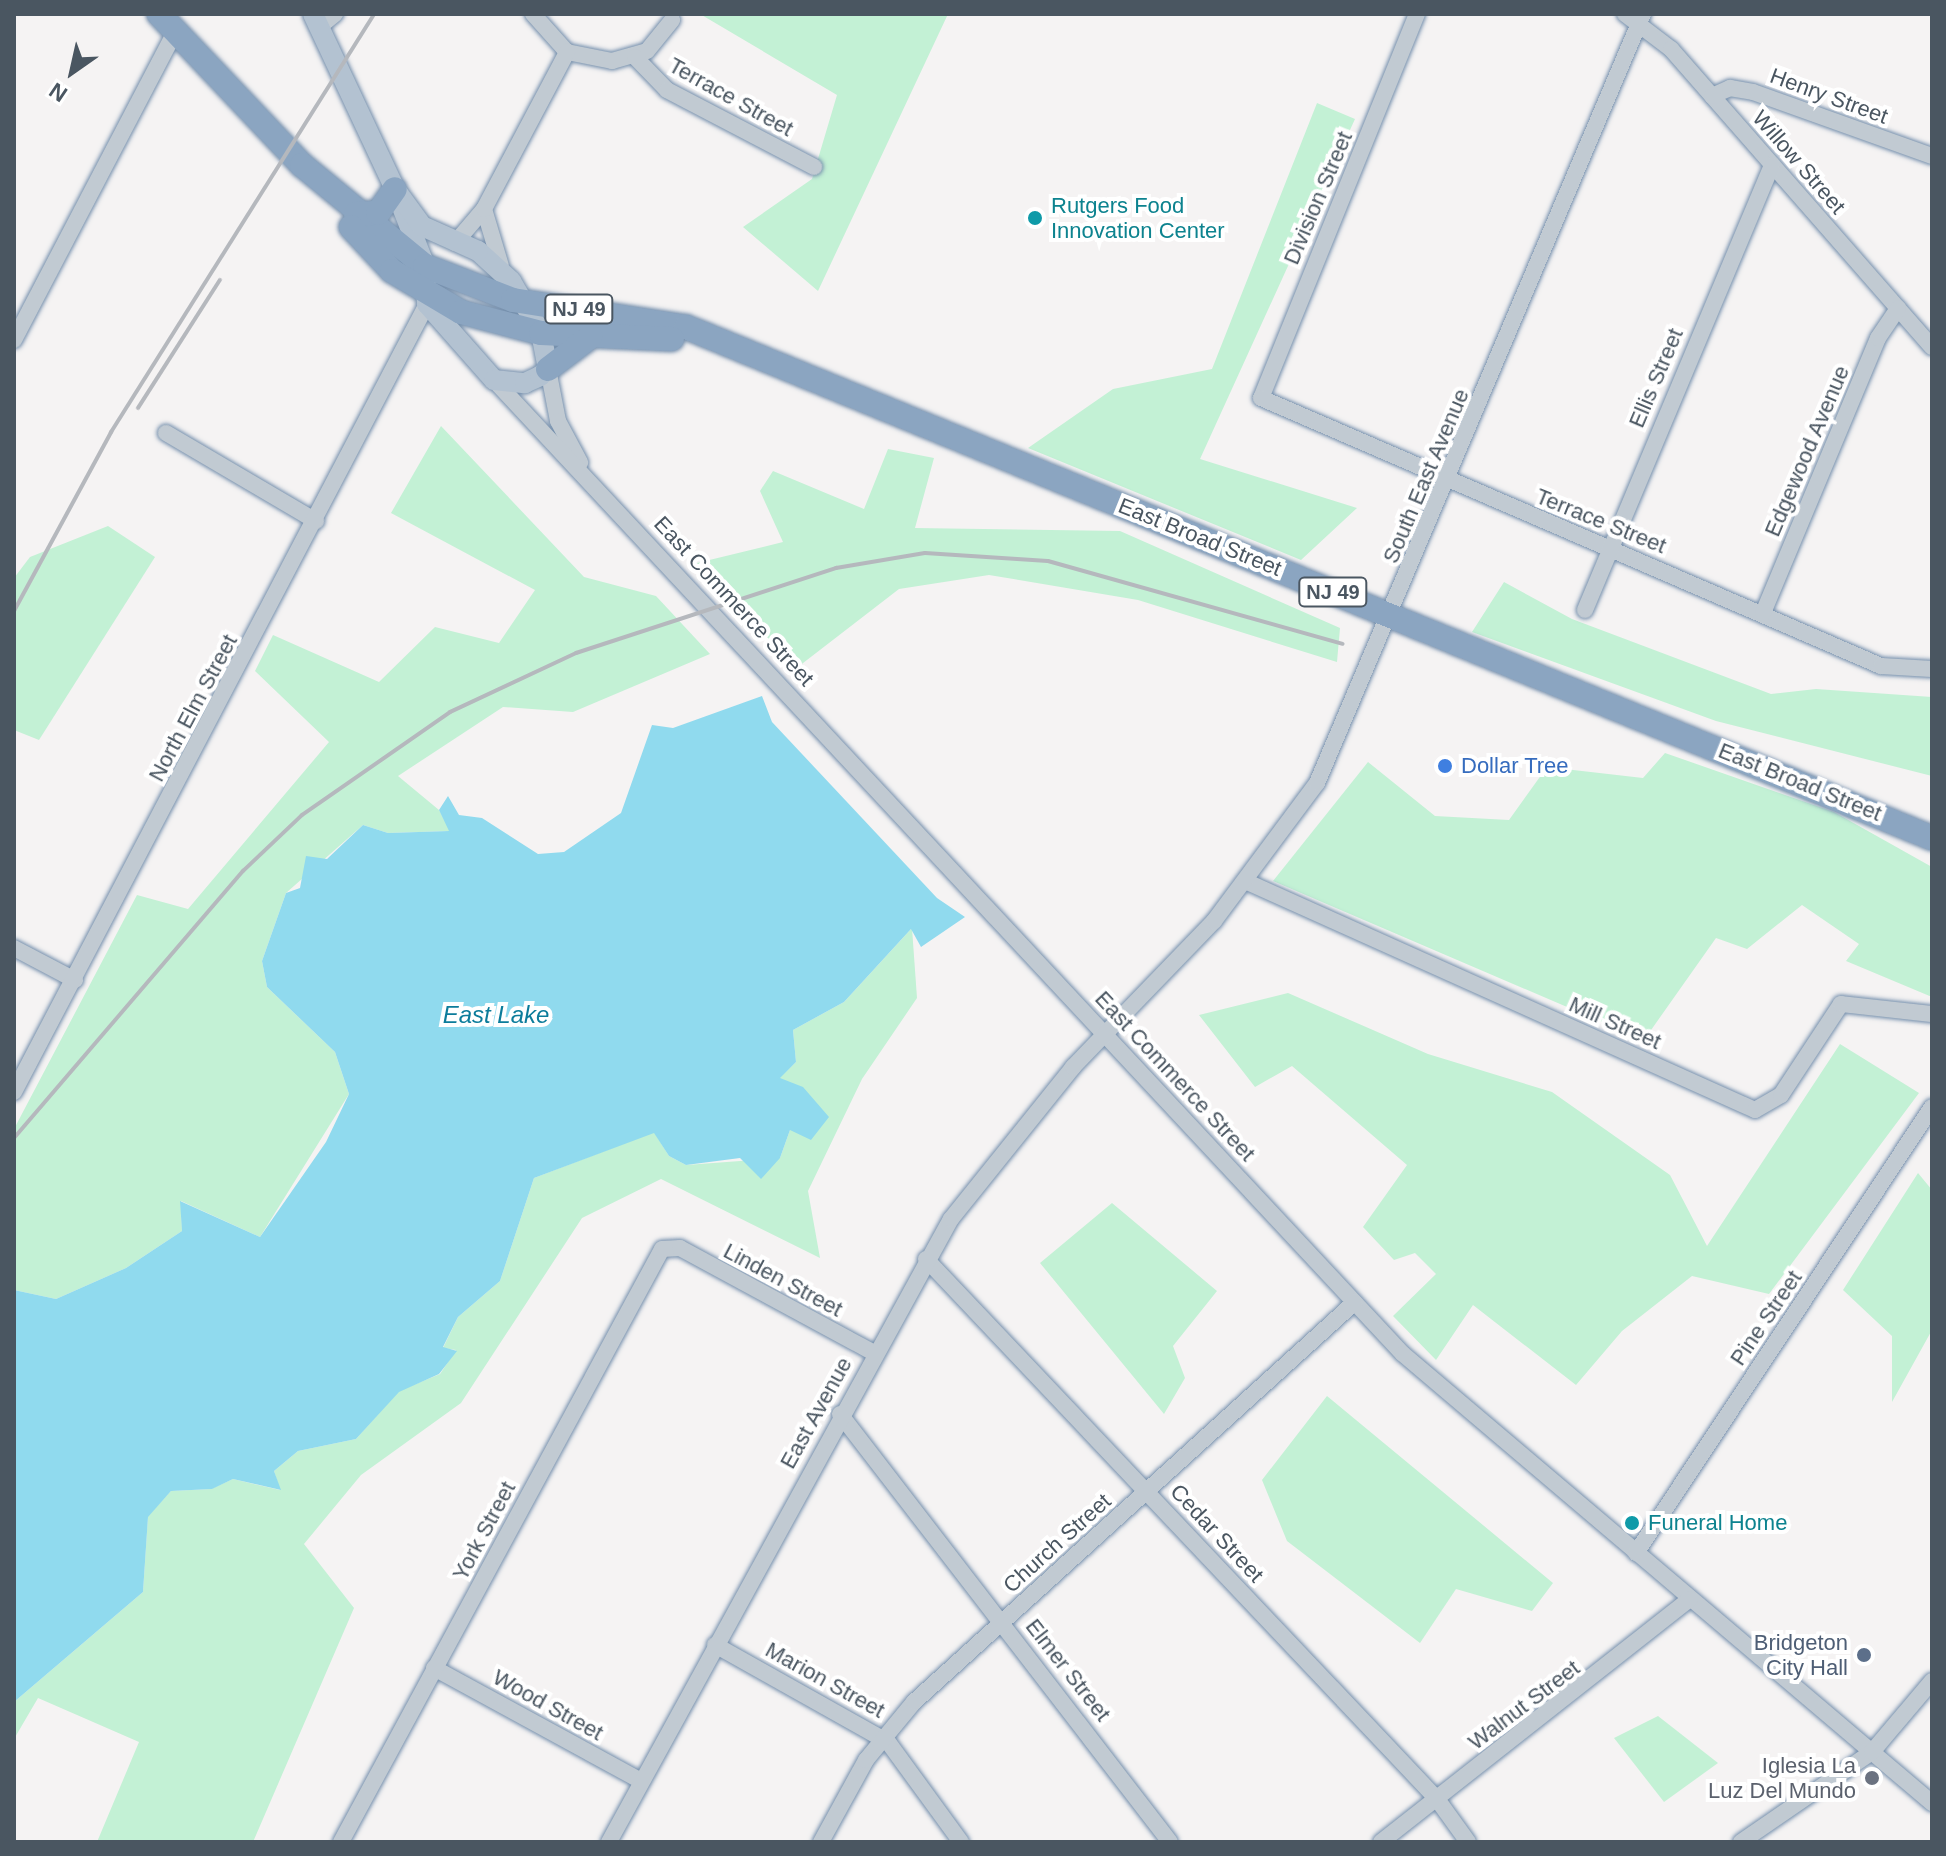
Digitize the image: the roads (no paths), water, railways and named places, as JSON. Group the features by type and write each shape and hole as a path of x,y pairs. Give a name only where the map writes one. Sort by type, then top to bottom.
{"highway":[{"name":"NJ 49","path":"167,23 302,165 372,250 426,298"},
{"name":"NJ 49","path":"302,165 356,214 425,266"},
{"path":"356,214 378,213 395,189"},
{"name":"East Broad Street","path":"425,266 605,329"},
{"name":"East Broad Street","path":"426,298 461,312 541,333 686,327 1932,838"},
{"path":"548,369 605,329"}],"main road":[{"path":"322,18 425,266 426,298 447,328 494,380 525,383 548,369 541,333 511,281 485,256 422,226 395,189"},
{"path":"425,266 455,243"}],"street":[{"path":"533,14 567,52 598,60 635,57 672,20"},
{"name":"Division Street","path":"1261,398 1417,14"},
{"name":"Willow Street","path":"1636,17 1712,96 1932,347"},
{"name":"South East Avenue","path":"1105,1034 1245,881 1317,783 1392,616 1636,17"},
{"path":"14,340 167,23"},
{"path":"455,243 484,209 567,52"},
{"name":"Terrace Street","path":"635,57 656,83 814,167"},
{"name":"Henry Street","path":"1712,96 1730,88 1753,92 1932,156"},
{"name":"Ellis Street","path":"1585,610 1772,165"},
{"path":"484,209 490,247 511,281"},
{"name":"North Elm Street","path":"14,1092 410,345 426,298"},
{"name":"Edgewood Avenue","path":"1763,613 1878,338 1898,308"},
{"path":"410,345 447,328"},
{"path":"548,369 558,421 587,474"},
{"name":"East Commerce Street","path":"494,380 587,474 1355,1302 1462,1408 1932,1803"},
{"name":"Terrace Street","path":"1261,398 1447,482 1763,613 1881,666 1930,671"},
{"path":"166,433 316,521"},
{"name":"Mill Street","path":"1245,881 1755,1110 1781,1095 1841,1004 1932,1014"},
{"path":"14,948 75,980"},
{"name":"East Avenue","path":"609,1842 926,1259 1041,1104 1105,1034"},
{"name":"Pine Street","path":"1636,1553 1932,1107"},
{"name":"Linden Street","path":"671,1246 874,1353"},
{"name":"York Street","path":"341,1842 656,1259 671,1246"},
{"name":"Cedar Street","path":"926,1259 1437,1799 1468,1842"},
{"name":"Church Street","path":"821,1842 882,1737 1002,1621 1355,1302"},
{"name":"Elmer Street","path":"840,1414 1170,1842"},
{"name":"Walnut Street","path":"1381,1842 1690,1599"},
{"name":"Marion Street","path":"715,1645 882,1737 961,1842"},
{"name":"Wood Street","path":"434,1668 641,1781"},
{"path":"1741,1842 1872,1752 1932,1681"}],"water":[{"name":"East Lake","path":"762,696 772,722 937,898 965,917 921,947 911,929 844,1002 793,1030 796,1062 780,1078 803,1087 829,1117 811,1140 790,1130 780,1158 761,1179 740,1158 686,1165 669,1156 654,1133 534,1178 500,1281 458,1317 443,1347 457,1351 439,1374 399,1392 356,1439 298,1451 274,1471 281,1490 233,1479 212,1489 171,1491 148,1517 143,1592 14,1702 14,1290 56,1299 126,1268 182,1231 180,1201 260,1237 326,1142 349,1094 335,1052 267,987 262,961 286,893 300,888 306,856 327,859 363,825 388,833 449,831 439,810 448,796 459,815 482,818 538,854 564,852 621,813 652,725 673,728"}],"railway":[{"path":"14,611 111,432 374,14"},
{"path":"138,408 220,280"},
{"path":"14,1138 243,871 302,815 450,712 576,653 836,568 925,553 1048,561 1343,644"}],"place":[{"name":"Rutgers Food Innovation Center","path":"1035,218"},
{"name":"Dollar Tree","path":"1445,766"},
{"name":"Funeral Home","path":"1632,1523"},
{"name":"Bridgeton City Hall","path":"1864,1655"},
{"name":"Iglesia La Luz Del Mundo","path":"1872,1778"}]}
